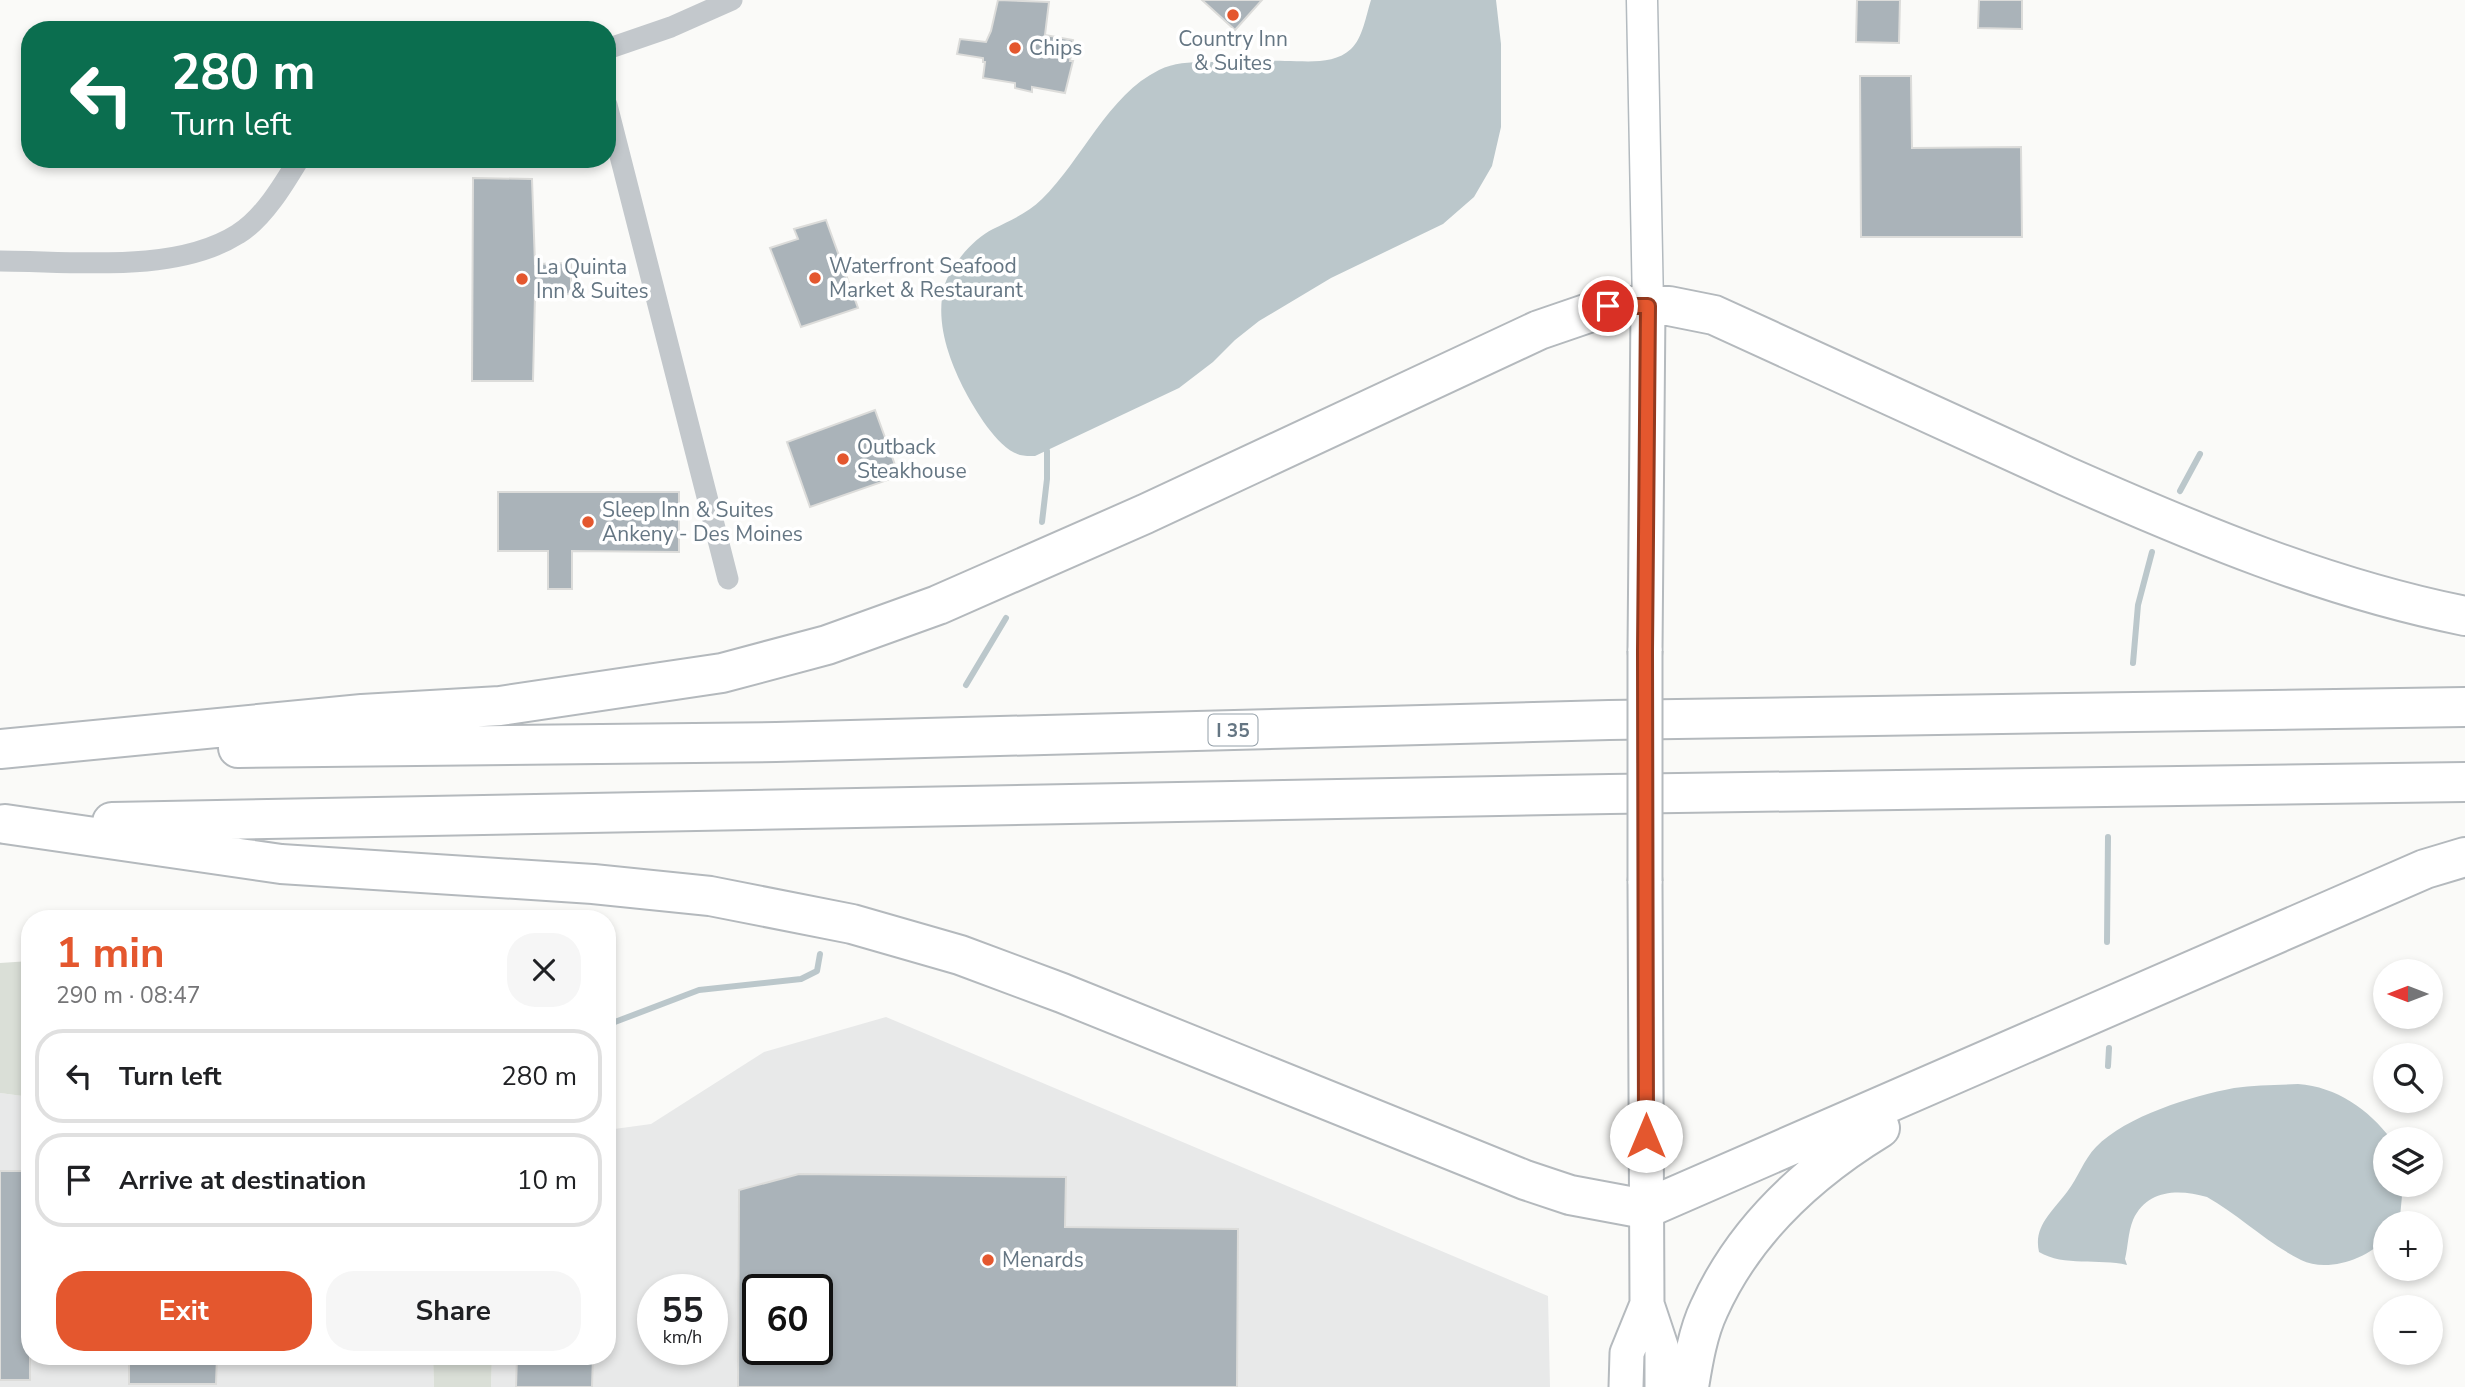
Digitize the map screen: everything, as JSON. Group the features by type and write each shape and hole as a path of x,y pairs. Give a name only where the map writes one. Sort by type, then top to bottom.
{"highway":[{"path":"0,750 362,714 500,706 722,673 827,645 939,606 1539,330 1608,306 1669,306 1714,315 2187,530 2300,572 2372,595 2465,616"},
{"name":"I 35","path":"0,750 776,742 1608,720 2465,707"},
{"path":"3,824 1375,798 2465,782"},
{"path":"3,824 281,864 593,884 710,896 852,924 960,955 1062,993 1525,1180 1570,1195 1646,1209 2425,869 2465,857"},
{"path":"1689,1387 1708,1311 1728,1273 1752,1237 1811,1175 1856,1142 2060,1029"}],"main road":[{"path":"1642,0 1648,306 1645,651 1647,1304 1662,1349 1662,1387"},
{"path":"1626,1387 1627,1353 1647,1304"}],"street":[{"path":"616,46 671,27 732,0"},
{"path":"616,140 728,579"},
{"path":"0,261 145,262 195,253 239,234 276,197 294,168"}],"shaded area":[{"path":"1371,0 1496,0 1501,44 1501,127 1492,166 1474,197 1443,224 1331,278 1259,321 1179,388 1035,456 1020,455 1004,445 988,428 969,399 954,366 942,326 945,284 964,253 985,233 1037,204 1070,166 1110,112 1141,81 1159,70 1186,63 1311,61 1337,58 1351,49 1358,39"},
{"path":"21,962 21,1096 0,1093 0,963"},
{"path":"886,1017 1548,1296 1550,1387 491,1387 492,1365 616,1365 616,1129 651,1124 764,1052"},
{"path":"2298,1084 2326,1090 2362,1109 2381,1127 2373,1127 2373,1197 2402,1197 2401,1211 2373,1211 2373,1249 2346,1262 2311,1264 2276,1246 2207,1197 2175,1193 2155,1197 2139,1210 2130,1229 2125,1259 2127,1265 2070,1261 2039,1252 2039,1234 2046,1219 2071,1187 2092,1152 2109,1136 2160,1109 2217,1092 2250,1086"},
{"path":"0,1093 21,1096 21,1365 433,1365 434,1387 0,1387"},
{"path":"433,1365 492,1365 491,1387 434,1387"}],"building":[{"name":"Chips","path":"998,0 1049,2 1045,35 1073,40 1070,61 1073,61 1065,93 1032,87 1032,92 1015,88 1015,83 983,78 983,58 957,54 960,39 986,42"},
{"name":"Country Inn & Suites","path":"1202,0 1262,0 1235,30"},
{"path":"1857,0 1900,0 1899,43 1856,42"},
{"path":"1979,0 2022,0 2022,29 1978,28"},
{"path":"1860,76 1911,76 1912,148 2021,147 2022,237 1861,237"},
{"name":"La Quinta Inn & Suites","path":"473,178 532,179 535,264 571,263 571,294 535,295 533,381 472,381"},
{"name":"Waterfront Seafood Market & Restaurant","path":"826,220 858,308 801,327 770,248 798,239 794,229"},
{"name":"Outback Steakhouse","path":"875,410 899,476 810,507 787,442"},
{"name":"Sleep Inn & Suites Ankeny - Des Moines","path":"498,492 679,492 679,552 572,551 572,589 548,589 548,551 498,551"},
{"path":"0,1171 21,1171 21,1365 30,1365 30,1380 0,1380"},
{"name":"Menards","path":"799,1174 1066,1177 1065,1227 1238,1229 1237,1387 738,1387 739,1190"},
{"path":"129,1365 217,1365 216,1384 129,1384"},
{"path":"517,1365 593,1365 592,1387 516,1387"}],"waterway":[{"path":"1042,522 1047,451"},
{"path":"2180,491 2200,454"},
{"path":"2133,663 2138,605 2152,552"},
{"path":"966,685 1006,618"},
{"path":"2107,942 2108,837"},
{"path":"616,1022 699,990 801,979 817,971 820,954"},
{"path":"2108,1066 2109,1048"}],"place":[{"name":"Country Inn & Suites","path":"1233,15"},
{"name":"Chips","path":"1015,48"},
{"name":"Waterfront Seafood Market & Restaurant","path":"815,278"},
{"name":"La Quinta Inn & Suites","path":"522,279"},
{"name":"Outback Steakhouse","path":"843,459"},
{"name":"Sleep Inn & Suites Ankeny - Des Moines","path":"588,522"},
{"name":"Menards","path":"988,1260"}],"route":[{"path":"1608,306 1648,306 1645,651 1646,1136"}]}
